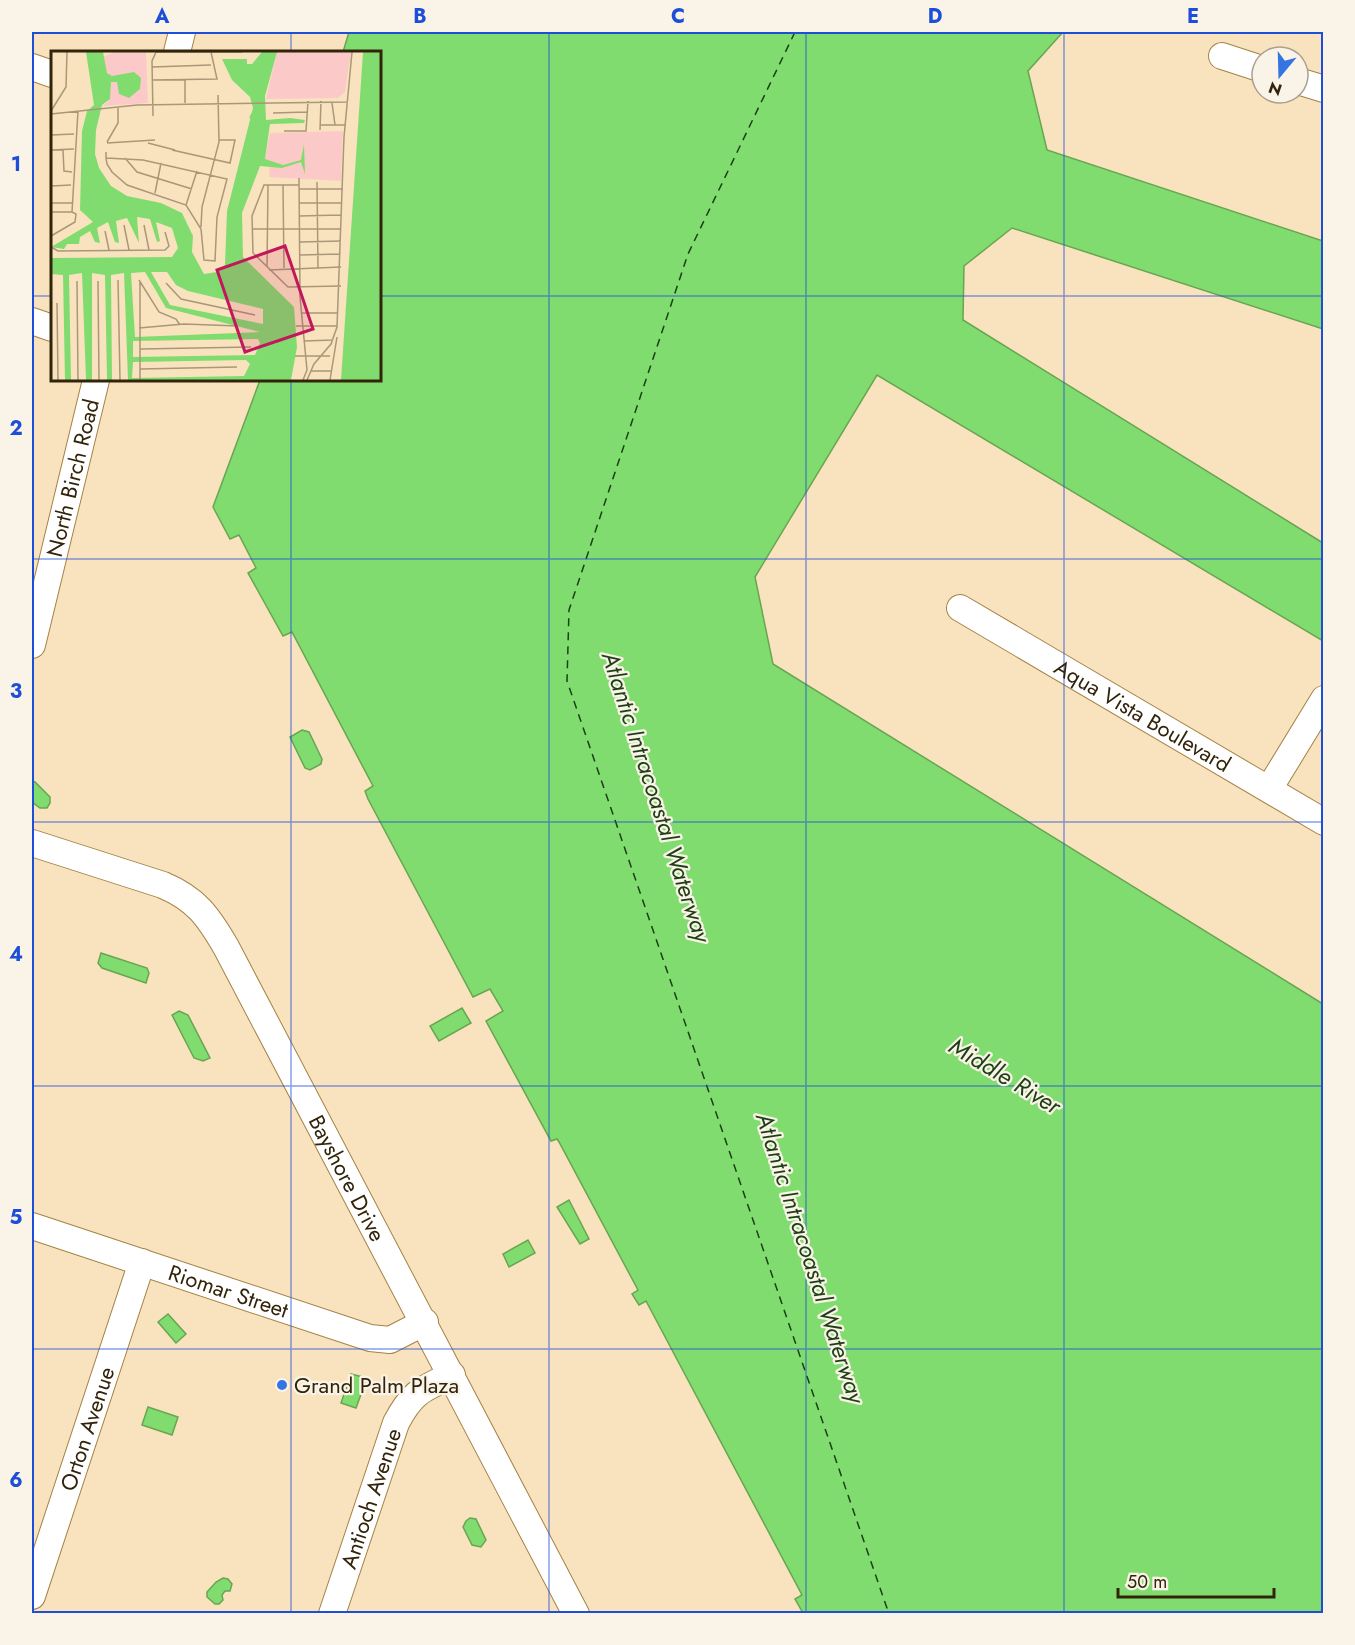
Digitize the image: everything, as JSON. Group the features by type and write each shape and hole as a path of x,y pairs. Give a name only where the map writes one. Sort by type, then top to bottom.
{"street":[{"path":"177,51 182,32"},
{"path":"1222,56 1250,65"},
{"path":"32,67 51,74"},
{"path":"32,321 51,328"},
{"name":"North Birch Road","path":"32,645 96,381"},
{"name":"Aqua Vista Boulevard","path":"960,608 1323,822"},
{"path":"1269,789 1323,699"},
{"name":"Bayshore Drive","path":"32,843 163,885 187,897 205,913 226,947 425,1322 576,1614"},
{"name":"Riomar Street","path":"32,1226 370,1338 390,1340 425,1322"},
{"name":"Orton Avenue","path":"32,1596 142,1262"},
{"name":"Antioch Avenue","path":"332,1614 396,1423 411,1398 421,1389 452,1375"}],"water":[{"path":"349,32 1063,32 1028,71 1047,150 1323,241 1323,329 1012,228 964,266 963,320 1323,543 1323,641 877,375 755,577 773,664 1323,1004 1323,1610 1316,1614 803,1613 795,1599 802,1595 646,1301 639,1305 632,1294 638,1290 559,1142 557,1139 551,1141 486,1021 503,1011 490,989 473,997 368,799 365,791 373,786 292,632 283,636 248,573 256,568 239,535 230,539 213,507 260,381 381,381 381,51 343,51"},
{"path":"302,730 309,732 322,759 321,764 310,770 305,768 290,737"},
{"path":"32,781 50,797 47,808 40,808 32,802"},
{"path":"101,953 147,968 149,973 146,983 102,968 98,963"},
{"path":"462,1008 471,1023 439,1041 430,1026"},
{"path":"179,1011 188,1015 210,1058 203,1061 194,1058 172,1015"},
{"path":"569,1200 589,1239 580,1244 557,1207"},
{"path":"528,1240 535,1253 509,1267 503,1254"},
{"path":"168,1314 186,1334 176,1343 158,1322"},
{"path":"351,1374 367,1378 356,1408 341,1403"},
{"path":"148,1407 178,1417 172,1435 142,1425"},
{"path":"470,1518 476,1519 486,1540 481,1547 472,1545 463,1527"},
{"path":"223,1578 228,1579 232,1584 230,1591 225,1591 222,1595 223,1600 215,1604 207,1597 207,1592"}],"ferry route":[{"path":"795,32 688,254 569,610 567,681 889,1614"}],"place":[{"name":"Grand Palm Plaza","path":"282,1385"}],"water label":[{"name":"Atlantic Intracoastal Waterway","path":"656,797"},
{"name":"Middle River","path":"1005,1076"},
{"name":"Atlantic Intracoastal Waterway","path":"810,1258"}]}
